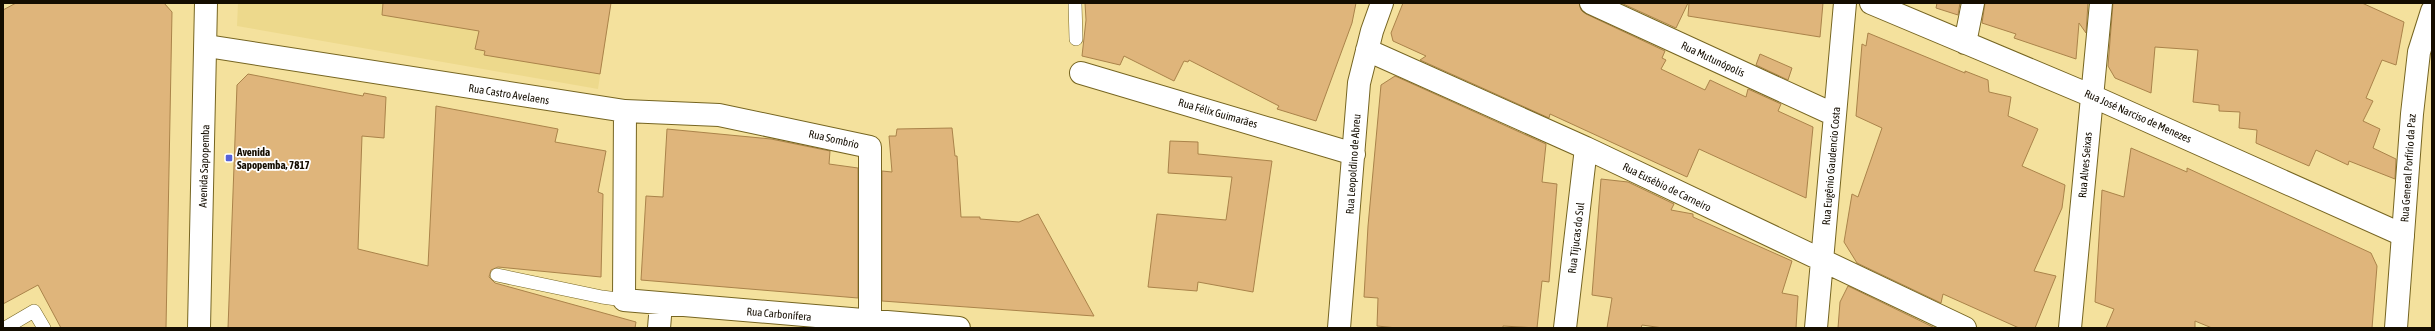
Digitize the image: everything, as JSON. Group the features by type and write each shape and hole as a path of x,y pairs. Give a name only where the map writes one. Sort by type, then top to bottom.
{"street":[{"name":"Avenida Sapopemba","path":"199,328 207,46 206,3"},
{"name":"Rua Leopoldino de Abreu","path":"1339,328 1359,83 1367,50 1382,3"},
{"name":"Rua Mutunópolis","path":"1591,3 1835,115"},
{"name":"Rua Eugênio Gaudencio Costa","path":"1816,328 1845,3"},
{"name":"Rua José Narciso de Menezes","path":"1871,3 2092,96 2403,235"},
{"path":"1966,43 1973,3"},
{"name":"Rua Alves Seixas","path":"2070,328 2101,3"},
{"name":"Rua General Porfírio da Paz","path":"2396,328 2412,114 2419,52 2432,11"},
{"name":"Rua Castro Avelaens","path":"207,46 625,111"},
{"name":"Rua Eusébio de Carneiro","path":"1367,50 1586,148 1965,328"},
{"name":"Rua Félix Guimarães","path":"1081,73 1354,154"},
{"path":"624,300 625,111"},
{"name":"Rua Sombrio","path":"625,111 719,115 870,147 870,322"},
{"name":"Rua Tijucas do Sul","path":"1565,328 1586,148"},
{"name":"Rua Carbonífera","path":"624,300 870,322 959,328"},
{"path":"659,328 661,304"}],"lane":[{"path":"1075,3 1076,39"},
{"path":"497,275 602,297 624,300"},
{"path":"5,328 34,311 44,328"}],"shaded area":[{"path":"238,3 611,3 598,89 237,26"}],"building":[{"path":"16,3 164,3 172,12 166,328 61,328 38,285 3,304 3,10"},
{"path":"383,3 611,3 600,74 484,55 485,51 475,49 479,31 382,15"},
{"path":"1085,3 1356,3 1352,23 1316,121 1277,109 1279,106 1189,60 1188,62 1184,61 1174,81 1124,56 1120,65 1082,56 1086,20"},
{"path":"1403,3 1579,3 1581,10 1586,14 1665,51 1662,58 1666,60 1661,69 1705,90 1710,80 1746,97 1748,89 1781,104 1778,111 1813,127 1806,198 1699,149 1687,177 1550,114 1549,118 1420,60 1426,56 1393,41 1391,33"},
{"path":"1621,3 1688,3 1676,28"},
{"path":"1689,3 1823,3 1820,37 1688,16"},
{"path":"1937,3 1960,3 1958,15 1936,8"},
{"path":"1985,3 2088,3 2086,33 2079,23 2076,59 2014,38 2016,34 1982,23"},
{"path":"2113,3 2362,3 2404,22 2396,65 2382,60 2366,98 2373,101 2363,121 2380,129 2373,148 2396,159 2395,179 2349,161 2348,165 2316,150 2309,166 2256,143 2257,130 2239,128 2240,112 2219,111 2219,105 2193,102 2198,50 2155,47 2151,93 2115,78 2108,66"},
{"path":"1868,33 1965,73 1965,71 1988,80 1989,92 2011,97 2008,116 2038,129 2022,166 2065,185 2062,208 2034,271 2056,276 2035,328 2019,328 1943,294 1941,303 1857,263 1844,242 1852,194 1858,197 1882,128 1856,116 1862,44 1866,46"},
{"path":"1760,54 1792,68 1788,80 1756,65"},
{"path":"248,74 363,96 364,93 386,97 384,138 362,136 358,249 428,266 436,106 558,129 555,142 606,151 598,192 603,194 601,277 498,267 491,270 489,277 495,283 636,322 635,328 228,328 237,85"},
{"path":"1395,76 1546,144 1542,182 1557,184 1549,282 1542,281 1537,328 1503,326 1503,328 1397,328 1377,326 1378,298 1364,297 1368,226 1381,85"},
{"path":"952,128 955,156 957,156 961,217 980,217 980,219 1019,222 1038,214 1094,316 882,301 882,171 892,172 889,136 896,136 897,129"},
{"path":"667,129 771,139 830,151 829,164 858,168 858,298 641,280 646,196 663,197"},
{"path":"1170,141 1198,142 1198,154 1272,161 1253,292 1198,282 1197,291 1148,287 1157,214 1226,220 1232,177 1168,173"},
{"path":"2131,148 2187,172 2187,168 2371,253 2377,266 2372,328 2212,328 2195,321 2195,328 2106,328 2114,309 2095,302 2102,190 2124,197"},
{"path":"1601,179 1628,182 1674,204 1671,210 1693,214 1693,217 1792,261 1782,293 1798,296 1796,328 1663,328 1642,325 1641,328 1607,328 1612,298 1592,295"},
{"path":"1848,286 1935,328 1838,328 1840,302"}],"place":[{"name":"Avenida Sapopemba, 7817","path":"229,158"}]}
